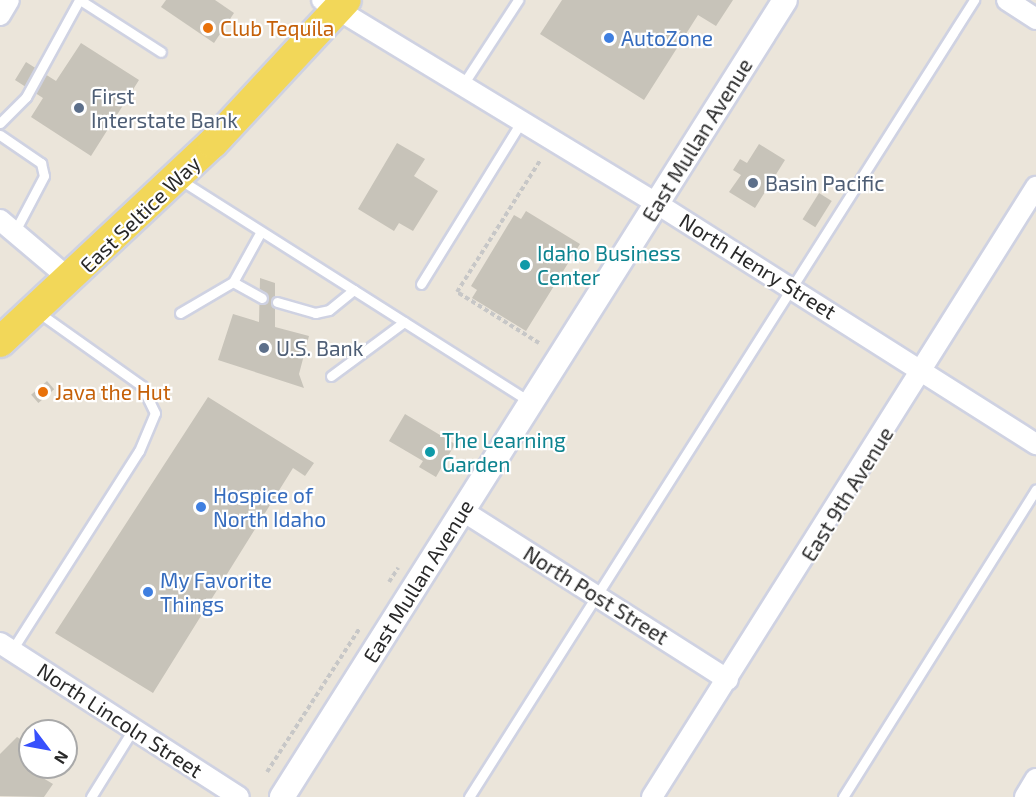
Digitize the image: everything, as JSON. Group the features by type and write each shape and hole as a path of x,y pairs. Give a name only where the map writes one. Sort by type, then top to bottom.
{"main road":[{"name":"East Seltice Way","path":"0,342 71,279 177,178 335,3"}],"street":[{"path":"0,15 9,0"},
{"name":"East Mullan Avenue","path":"282,797 785,0"},
{"path":"1006,0 1036,19"},
{"name":"North Henry Street","path":"335,3 461,87 520,124 656,202 1036,444"},
{"name":"East 9th Avenue","path":"652,797 924,371 1036,187"},
{"path":"7,226 71,279"},
{"name":"North Post Street","path":"463,512 728,680"},
{"name":"North Lincoln Street","path":"3,646 239,797"},
{"path":"1025,797 1036,779"}],"lane":[{"path":"0,123 26,97 79,0 161,52"},
{"path":"461,87 518,0"},
{"path":"469,797 794,289 974,0"},
{"path":"421,284 520,124"},
{"path":"0,135 41,163 44,176 7,226"},
{"path":"177,178 260,233 531,402"},
{"path":"180,313 233,282 260,233"},
{"path":"233,282 262,298"},
{"path":"277,302 315,313 329,310 354,290"},
{"path":"3,646 139,451 155,413 142,386 36,310"},
{"path":"331,376 404,322"},
{"path":"843,797 1036,489"},
{"path":"91,797 134,728"}],"path":[{"path":"539,343 458,292 541,159"},
{"path":"387,585 403,560"},
{"path":"267,772 366,620"}],"building":[{"name":"Club Tequila","path":"166,0 215,0 234,13 214,43 161,7"},
{"path":"562,0 733,0 716,26 698,15 644,100 540,34"},
{"name":"First Interstate Bank","path":"81,43 139,80 91,156 31,117 43,98 15,80 26,62 56,81"},
{"path":"397,143 425,159 414,176 438,191 413,231 399,223 394,231 358,209"},
{"name":"Basin Pacific","path":"759,144 785,160 755,208 729,192 741,175 733,170 740,159 747,163"},
{"path":"819,193 832,201 815,227 803,219"},
{"name":"Idaho Business Center","path":"526,211 580,244 526,331 472,298 477,290 471,286 514,215 521,219"},
{"name":"U.S. Bank","path":"260,278 275,283 275,327 309,336 299,374 304,388 218,360 233,314 259,322"},
{"name":"Java the Hut","path":"47,381 54,389 38,403 31,395"},
{"path":"208,397 314,463 305,476 293,468 153,693 55,633"},
{"name":"The Learning Garden","path":"405,414 455,444 436,477 419,467 423,461 389,441"},
{"path":"18,738 18,779 45,779 53,784 44,797 0,796 0,754"}],"place":[{"name":"Club Tequila","path":"208,28"},
{"name":"AutoZone","path":"609,38"},
{"name":"First Interstate Bank","path":"79,108"},
{"name":"Basin Pacific","path":"753,183"},
{"name":"Idaho Business Center","path":"525,265"},
{"name":"U.S. Bank","path":"264,348"},
{"name":"Java the Hut","path":"43,392"},
{"name":"The Learning Garden","path":"430,452"},
{"name":"Hospice of North Idaho","path":"201,507"},
{"name":"My Favorite Things","path":"148,592"}]}
